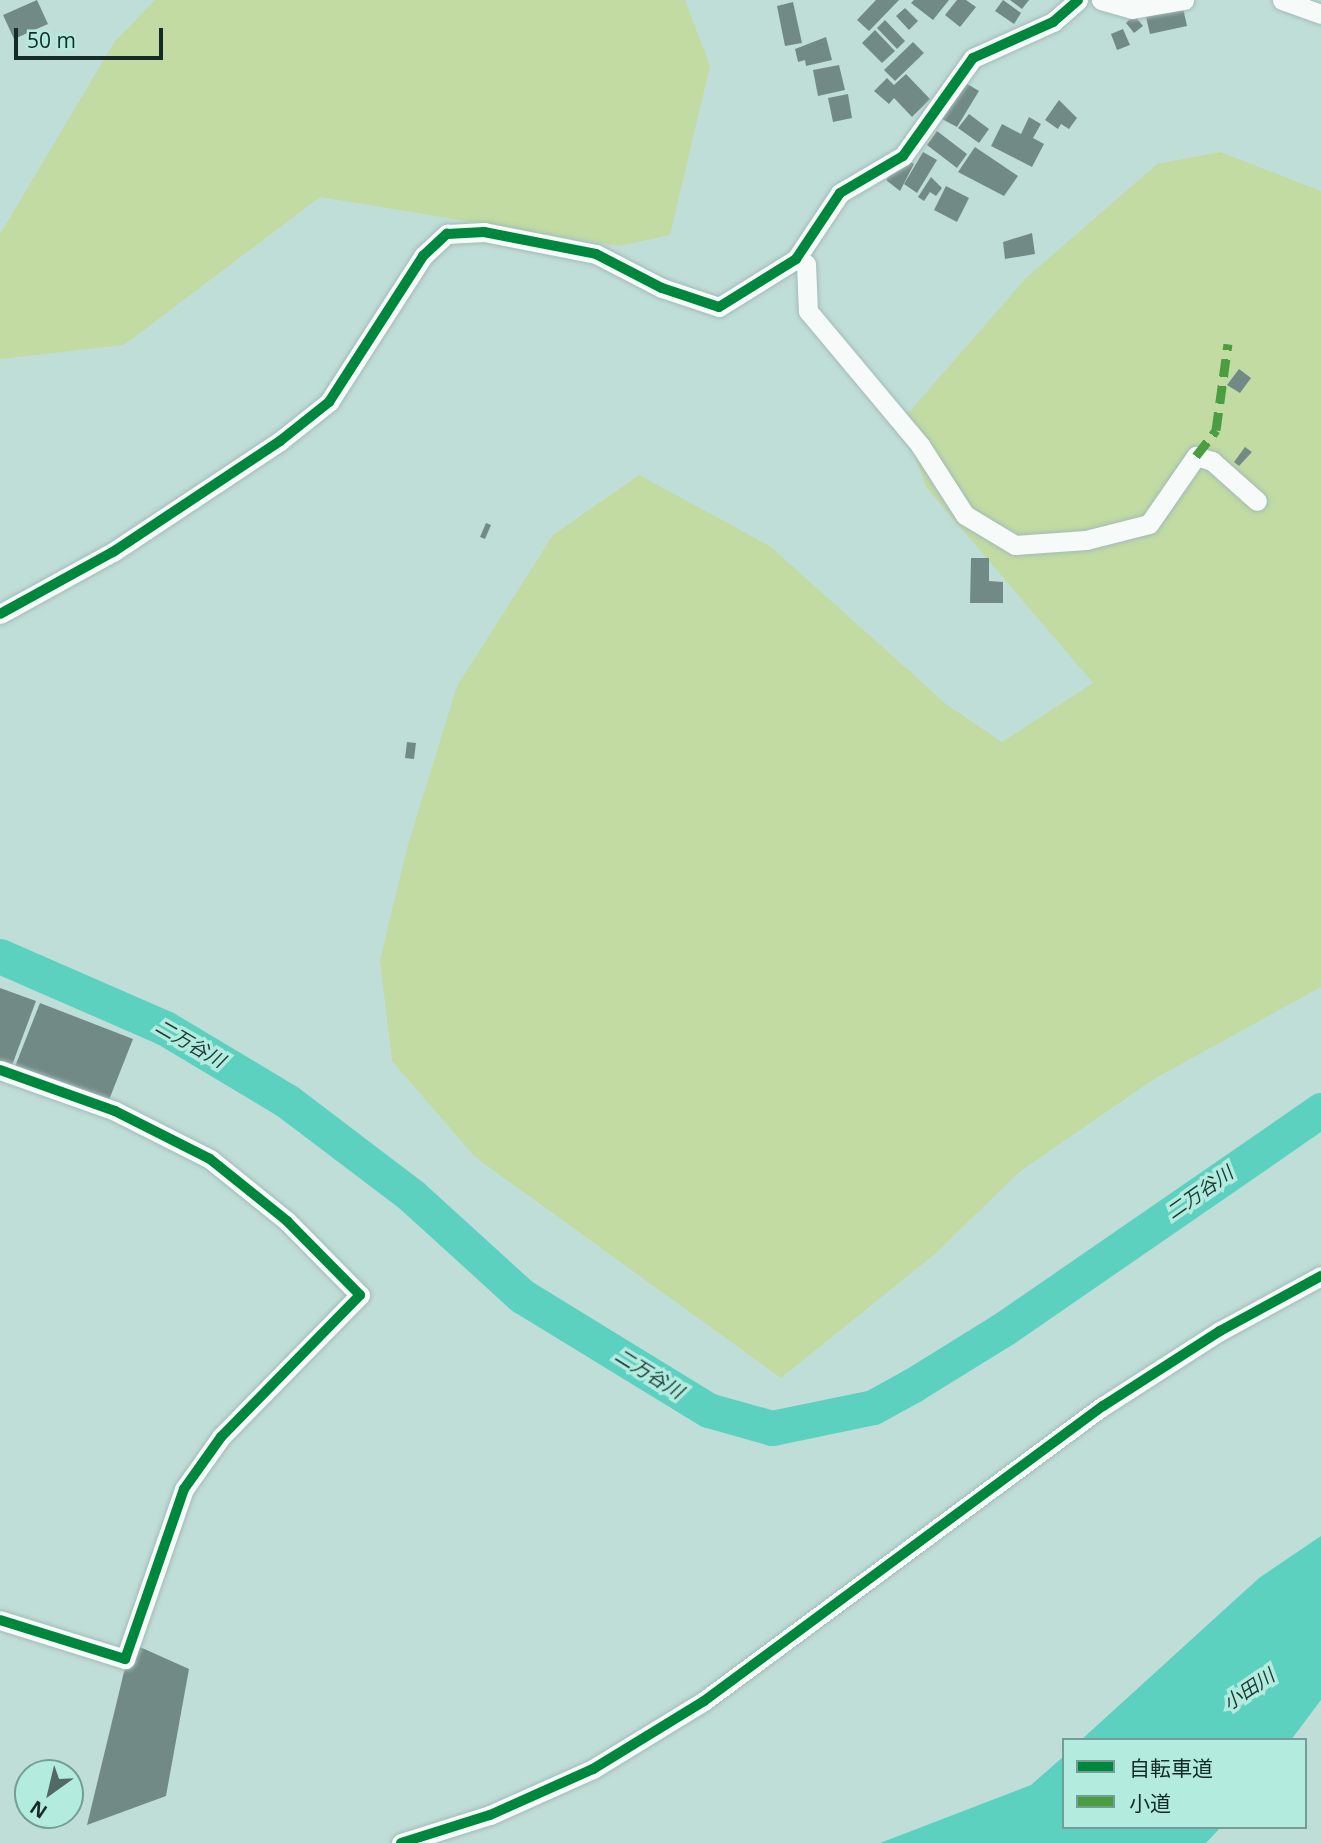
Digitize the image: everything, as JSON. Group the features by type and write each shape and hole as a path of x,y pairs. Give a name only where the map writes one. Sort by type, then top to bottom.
{"street":[{"path":"0,614 113,552 262,454 328,402 423,256 447,234 484,232 596,254 662,288 719,307 756,288 796,258 840,193 903,156 973,58 1053,22 1078,0"},
{"path":"1101,0 1132,9 1184,0"},
{"path":"1282,0 1321,14"},
{"path":"796,258 806,264 808,311 920,445 965,515 1015,545 1086,540 1149,524 1196,456 1212,461 1257,501"},
{"path":"0,1070 115,1111 210,1159 286,1221 360,1295 221,1437 184,1489 125,1659 0,1620"},
{"path":"401,1843 490,1815 593,1769 704,1701 1103,1406 1220,1331 1321,1276"}],"shaded area":[{"path":"155,0 685,0 710,66 670,235 619,246 320,197 124,345 0,359 0,234 115,41"},
{"path":"1220,152 1321,191 1321,987 1154,1079 1019,1172 936,1253 781,1378 475,1157 392,1061 380,960 407,848 457,686 553,535 639,475 770,546 946,704 1002,742 1093,683 926,487 903,419 1026,278 1157,164"}],"water":[{"name":"小田川","path":"1321,1536 1321,1700 1292,1738 1083,1738 1259,1578"},
{"path":"1062,1758 1062,1829 1219,1829 1206,1843 880,1843 1031,1785"}],"building":[{"path":"37,0 48,24 14,39 3,15"},
{"path":"876,0 899,0 869,31 857,20"},
{"path":"914,0 949,0 933,20 911,3"},
{"path":"957,0 966,0 976,7 960,27 945,15"},
{"path":"1003,0 1021,13 1014,24 995,11"},
{"path":"1010,0 1029,0 1022,9"},
{"path":"793,2 802,43 785,46 777,6"},
{"path":"905,8 918,21 909,30 896,16"},
{"path":"1183,8 1187,26 1150,34 1146,17"},
{"path":"1134,15 1143,26 1134,33 1126,23"},
{"path":"885,20 905,41 897,49 877,28"},
{"path":"1123,29 1130,45 1117,50 1111,34"},
{"path":"875,30 895,51 882,63 862,43"},
{"path":"826,37 832,60 806,66 805,60 798,62 795,49"},
{"path":"913,42 924,53 895,81 884,70"},
{"path":"839,65 845,90 818,96 813,70"},
{"path":"906,74 930,99 912,117 894,98 889,104 874,91 887,78 894,85"},
{"path":"964,82 979,91 957,127 942,119"},
{"path":"848,94 852,118 833,122 828,98"},
{"path":"1059,100 1077,118 1069,129 1061,124 1058,129 1045,120"},
{"path":"969,114 989,129 979,143 958,128"},
{"path":"1029,117 1041,124 1033,138 1044,144 1032,167 991,146 1002,124 1021,134"},
{"path":"937,131 967,154 957,168 927,145"},
{"path":"975,147 1018,176 1004,196 958,172"},
{"path":"923,152 937,160 917,193 904,184"},
{"path":"904,157 914,164 900,191 886,180"},
{"path":"931,177 942,188 936,196 930,192 924,201 918,197"},
{"path":"946,186 969,198 957,222 934,210"},
{"path":"1032,233 1035,254 1005,259 1003,242"},
{"path":"1239,369 1251,378 1240,393 1227,385"},
{"path":"1245,447 1252,452 1239,466 1234,462"},
{"path":"486,523 491,525 485,539 480,537"},
{"path":"971,558 989,558 989,581 1003,582 1003,603 970,603"},
{"path":"407,742 416,743 414,759 405,758"},
{"path":"0,988 36,1001 11,1068 0,1064"},
{"path":"40,1003 133,1039 107,1105 14,1069"},
{"path":"131,1643 189,1669 166,1796 87,1825"}],"waterway":[{"name":"二万谷川","path":"0,956 165,1028 287,1101 412,1196 522,1296 708,1410 772,1428 873,1407 913,1385 1005,1328 1321,1110"}],"marked path":[{"path":"1196,456 1216,430 1228,344"}],"cycle path":[{"path":"0,614 113,552 280,441 329,402 423,256 447,234 484,232 596,254 662,288 719,307 796,259 840,193 903,156 973,58 1053,22 1078,0"},
{"path":"0,1070 115,1111 210,1159 287,1221 360,1295 221,1437 184,1489 125,1659 0,1620"},
{"path":"401,1843 490,1815 593,1769 704,1701 1103,1406 1220,1331 1321,1276"}]}
